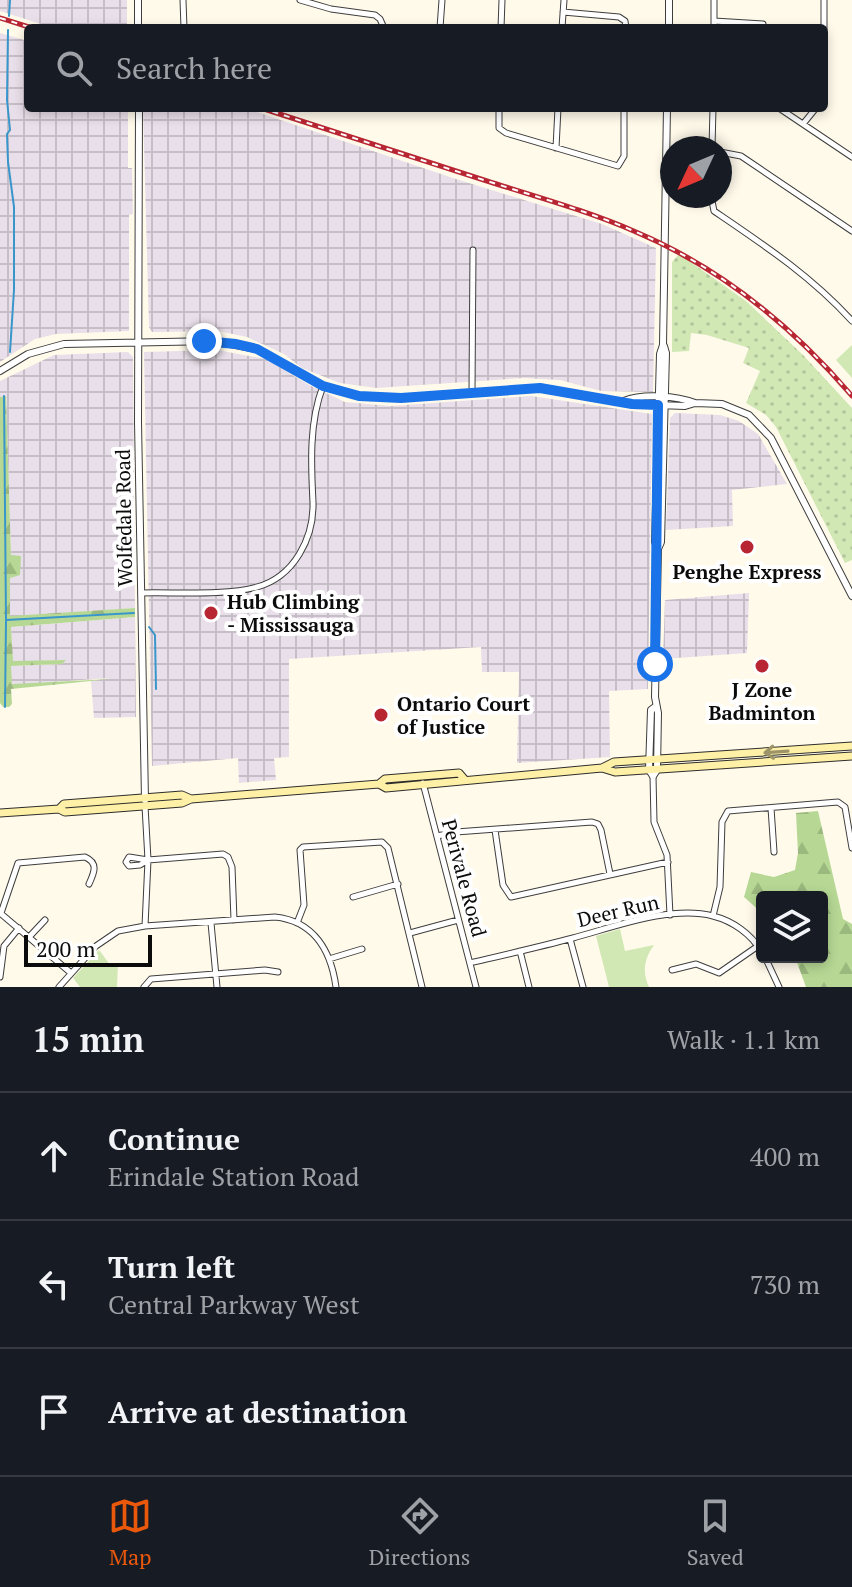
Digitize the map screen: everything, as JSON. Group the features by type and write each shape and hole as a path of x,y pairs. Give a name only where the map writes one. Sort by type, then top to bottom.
{"main road":[{"path":"0,813 59,809 64,804 145,802 182,795 191,799 379,784 386,788 423,786 602,768 614,762 852,746"},
{"path":"602,768 615,772 653,772 852,756"},
{"path":"379,784 385,779 459,773 465,780"}],"street":[{"path":"138,0 138,24"},
{"path":"183,0 184,24"},
{"path":"300,0 331,9 375,15 382,24"},
{"path":"440,24 442,0"},
{"path":"501,24 502,0"},
{"path":"562,24 564,0"},
{"path":"669,0 669,24"},
{"path":"714,0 714,24"},
{"path":"824,0 824,24"},
{"path":"563,12 619,17 625,24"},
{"name":"Wolfedale Road","path":"139,112 141,593 148,860 145,926"},
{"path":"499,112 501,131 618,166 624,156 624,112"},
{"path":"556,148 558,112"},
{"path":"667,112 662,402 655,536 658,549 655,707 651,710 654,822 668,862 670,915"},
{"path":"712,136 713,112"},
{"path":"785,112 852,157"},
{"path":"803,124 813,112"},
{"path":"732,154 741,156 852,231"},
{"path":"713,208 824,290 852,321"},
{"path":"472,392 473,250"},
{"path":"0,371 28,354 75,342 214,341 246,346 270,355 323,386 359,396 381,398 540,388 623,401 632,397 685,406 695,403 732,407 749,415 765,429 852,596"},
{"path":"141,593 242,591 261,586 294,562 312,528 313,426 323,386"},
{"name":"Perivale Road","path":"421,776 476,987"},
{"path":"713,916 720,887 723,817 732,810 838,802 845,807 852,848"},
{"path":"771,808 774,852"},
{"path":"437,836 592,822 598,824 610,874"},
{"path":"495,830 503,885 511,897 668,862"},
{"path":"297,923 304,905 299,860 303,847 382,842 388,848 398,884 420,986"},
{"path":"148,860 223,854 228,857 232,867 234,920"},
{"path":"71,973 0,913 18,863 85,857 95,867 89,884"},
{"path":"353,897 398,884"},
{"name":"Deer Run","path":"470,963 684,913 713,916 738,927 756,945"},
{"path":"59,987 108,936 125,929 275,917 307,928 321,942 336,987"},
{"path":"30,936 45,920"},
{"path":"410,933 458,920"},
{"path":"211,923 217,987"},
{"path":"0,977 4,946 19,928"},
{"path":"570,939 583,987"},
{"path":"329,959 362,949"},
{"path":"520,951 529,987"},
{"path":"672,970 693,964 719,973 756,951"},
{"path":"768,963 779,987"},
{"path":"144,987 151,979 265,970 278,972"}],"shaded area":[{"path":"0,0 127,0 127,24 41,24 0,11"},
{"path":"0,33 24,40 24,112 128,112 128,168 132,168 133,214 129,215 129,331 56,334 35,339 0,362"},
{"path":"143,112 257,112 602,224 656,248 653,392 601,391 560,380 524,378 376,388 340,383 302,368 284,354 247,337 218,331 152,332 149,327"},
{"path":"217,350 266,359 345,402 391,406 531,396 652,414 648,689 609,691 610,757 517,763 519,672 482,672 481,647 289,659 289,757 274,758 276,780 239,783 238,758 152,766 144,352"},
{"path":"128,352 133,357 135,608 10,617 10,577 21,556 11,556 6,397 0,397 0,381 54,355"},
{"path":"675,413 720,415 739,421 758,434 787,484 732,490 733,526 666,530 670,418"},
{"path":"749,593 747,653 663,659 665,600"},
{"path":"135,617 136,717 94,718 91,681 110,678 11,685 11,666 62,664 65,660 12,662 11,627"}],"green space":[{"path":"679,254 746,301 803,355 852,408 852,560 845,563 776,427 766,415 746,403 760,371 743,363 749,348 691,333 689,351 672,352 672,262"},
{"path":"852,345 852,378 836,360"},
{"path":"6,396 11,555 21,556 20,575 10,578 10,616 135,608 135,617 11,627 13,661 66,660 62,664 11,666 12,684 111,679 11,689 12,704 3,707 0,703 0,397"},
{"path":"818,811 843,919 852,924 852,987 806,987 797,963 828,963 828,891 756,891 756,908 744,897 751,872 774,877 795,870 798,853 796,813"},
{"path":"620,929 625,951 654,945 645,966 649,987 609,987 596,936"},
{"path":"99,950 111,966 118,963 117,987 80,987 73,978"}],"waterway":[{"path":"9,16 10,0"},
{"path":"8,30 10,130 7,134 14,207 10,352"},
{"path":"4,396 6,620 134,613"},
{"path":"5,707 6,621"},
{"path":"149,627 155,635 156,689"}],"railway":[{"path":"0,18 24,26"},
{"path":"273,112 581,211 667,247 697,263 754,302 805,346 852,396"}],"place":[{"name":"Penghe Express","path":"747,547"},
{"name":"Hub Climbing - Mississauga","path":"211,613"},
{"name":"J Zone Badminton","path":"762,666"},
{"name":"Ontario Court of Justice","path":"381,715"}],"route":[{"path":"204,341 257,349 323,386 359,396 401,398 540,388 632,404 658,405 655,664"}]}
